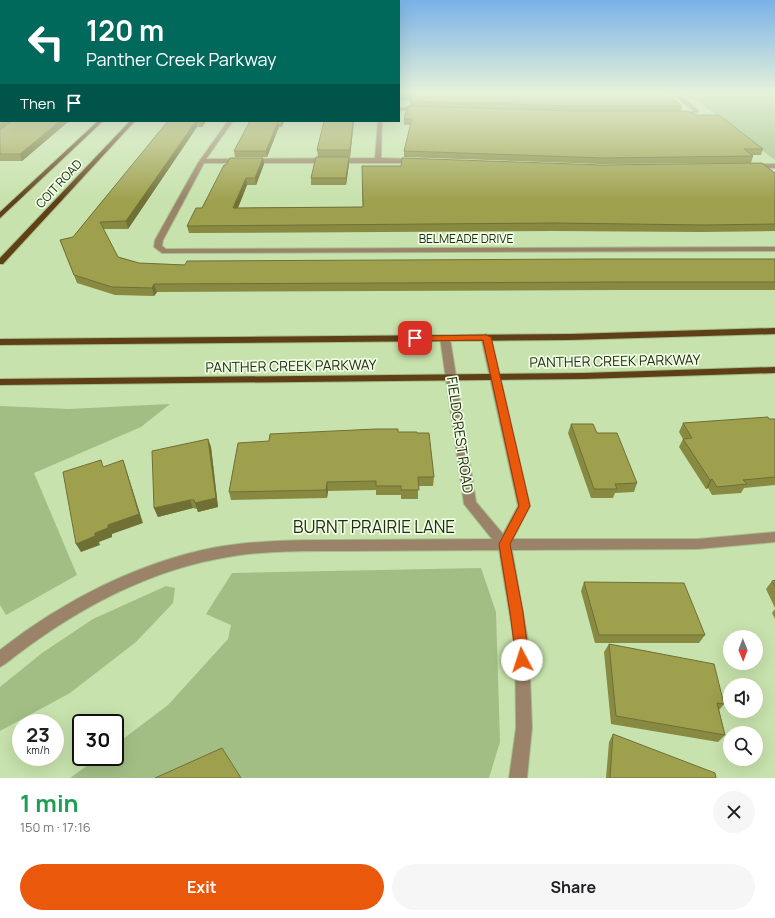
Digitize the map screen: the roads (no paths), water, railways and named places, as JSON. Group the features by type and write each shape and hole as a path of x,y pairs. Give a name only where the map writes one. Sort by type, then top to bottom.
{"main road":[{"name":"COIT ROAD","path":"0,216 92,128"},
{"name":"COIT ROAD","path":"0,262 126,128"},
{"name":"PANTHER CREEK PARKWAY","path":"0,342 600,336 775,331"},
{"name":"PANTHER CREEK PARKWAY","path":"0,382 659,375 775,370"}],"street":[{"path":"225,128 216,138 204,161 378,160 425,162"},
{"path":"378,160 380,128"},
{"name":"BELMEADE DRIVE","path":"204,161 159,240 158,247 165,251 775,249"},
{"path":"743,167 775,166"},
{"path":"486,337 524,506 504,544 522,647 524,728 518,778"},
{"name":"FIELDCREST ROAD","path":"445,338 470,504 504,544"},
{"name":"BURNT PRAIRIE LANE","path":"0,659 38,631 103,593 135,578 196,558 256,547 657,542 698,544 775,537"}]}
